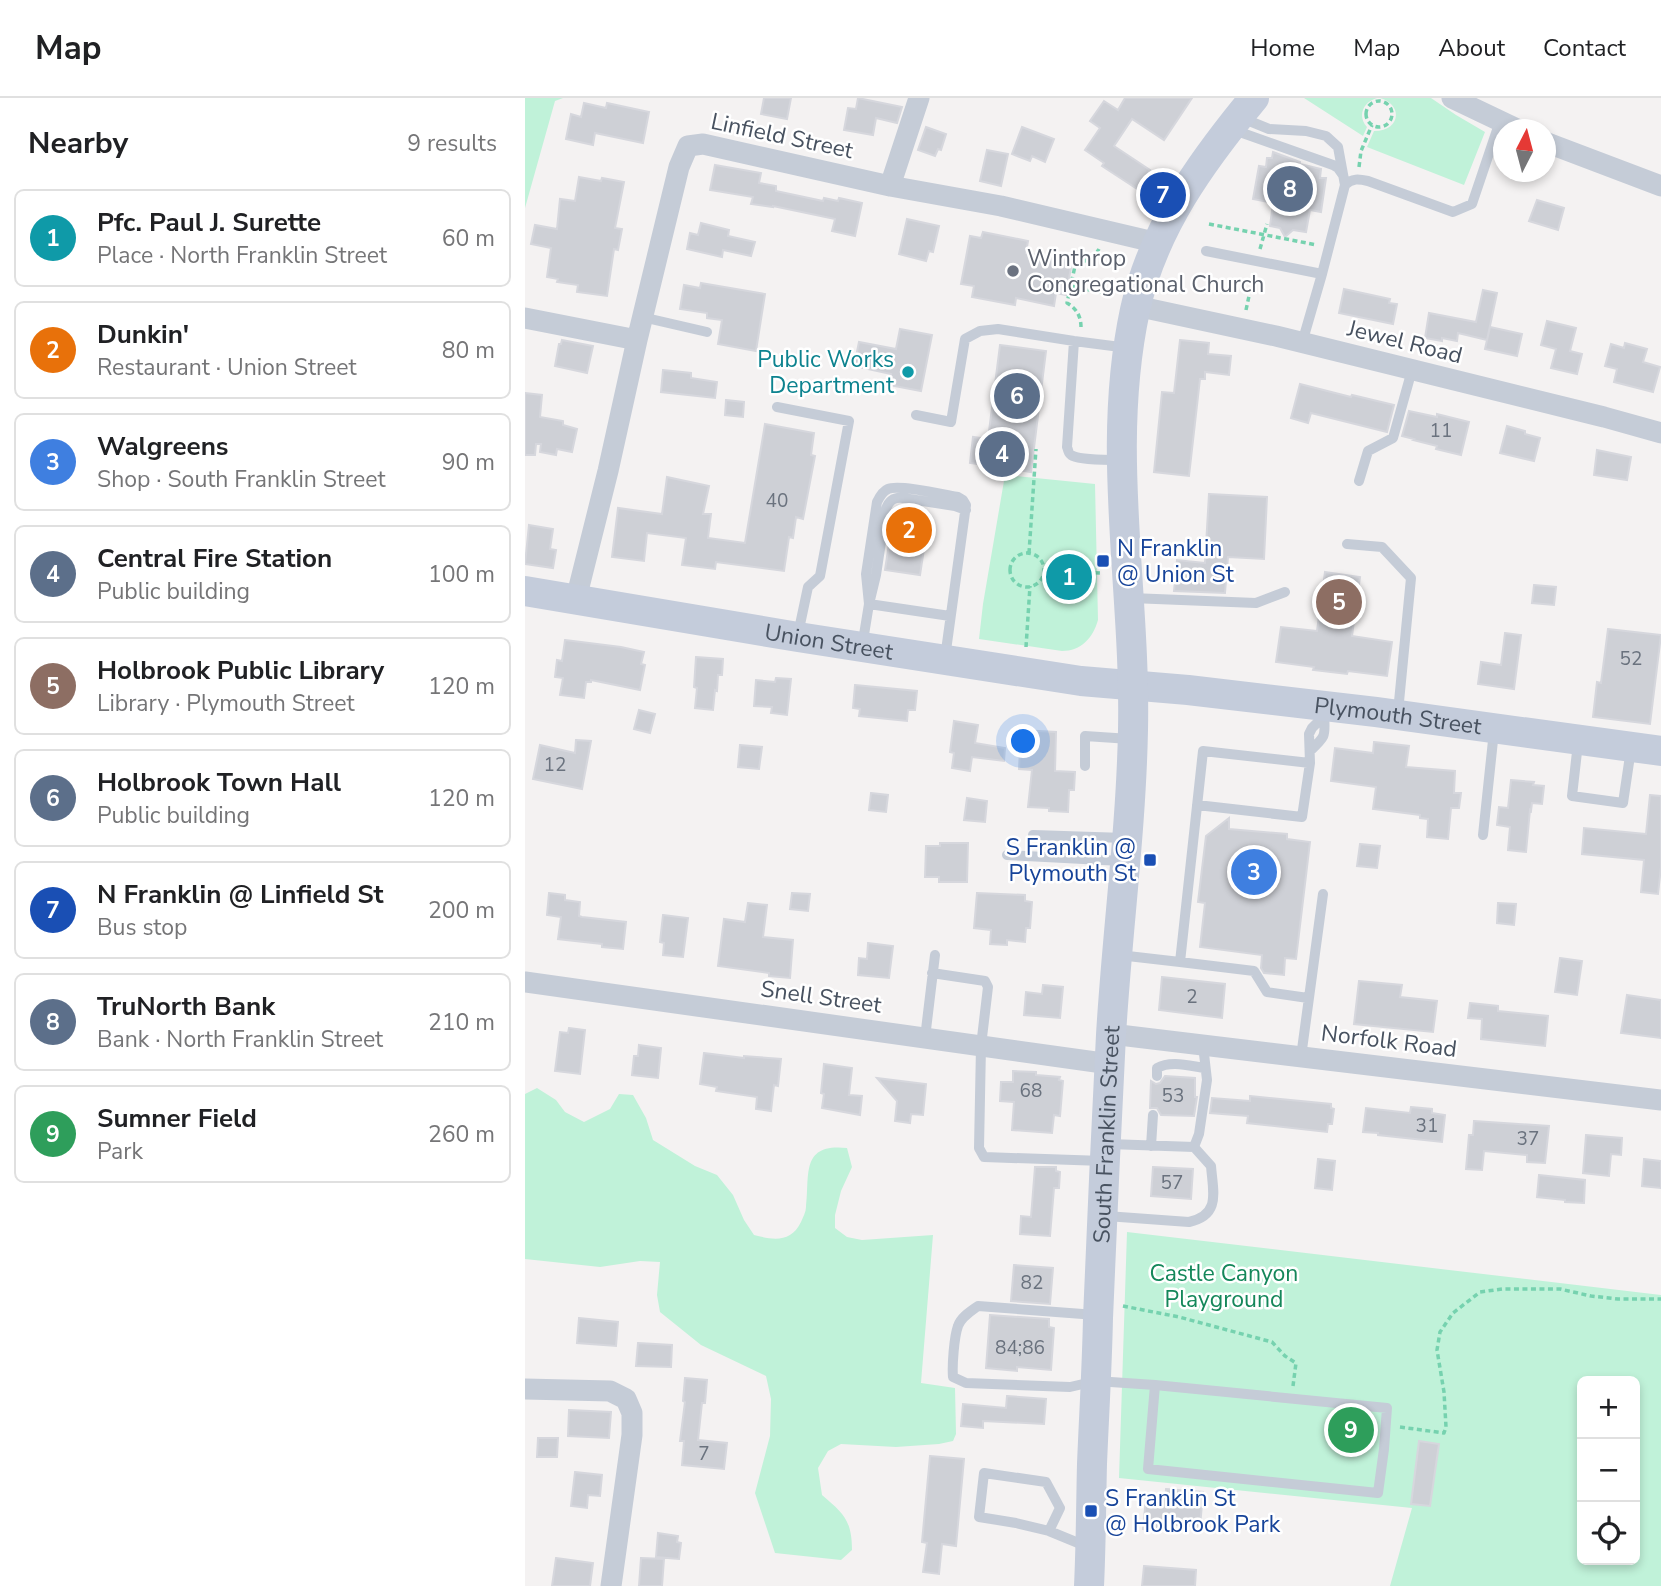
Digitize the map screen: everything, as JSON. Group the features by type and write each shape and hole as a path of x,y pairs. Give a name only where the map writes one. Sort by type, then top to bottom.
{"main road":[{"name":"South Franklin Street","path":"1089,1586 1090,1548 1075,1509 1110,1310 1103,1216 1111,1034 1133,739 1133,685 1121,460 1122,404 1136,306 1158,243 1190,183 1240,114"},
{"name":"Union Street","path":"525,591 862,648 1081,681 1133,685"},
{"name":"Plymouth Street","path":"1133,685 1188,690 1324,711 1398,715 1661,751"}],"street":[{"path":"890,186 919,98"},
{"path":"1452,98 1497,119"},
{"name":"Linfield Street","path":"576,599 679,167 688,146 703,144 890,186 1001,206 1158,243"},
{"path":"1556,146 1661,186"},
{"name":"Jewel Road","path":"1136,306 1302,343 1661,433"},
{"path":"525,318 637,340"},
{"name":"Snell Street","path":"525,982 1110,1064"},
{"name":"Norfolk Road","path":"1111,1034 1661,1100"},
{"path":"525,1388 610,1391 626,1399 632,1413 632,1435 611,1586"}],"lane":[{"path":"1240,114 1338,168 1344,180"},
{"path":"1240,114 1269,129 1306,131 1326,136 1338,147 1344,180 1322,274 1302,343"},
{"path":"1344,180 1368,181 1453,212 1472,204 1493,160"},
{"path":"1206,251 1322,274"},
{"path":"642,317 706,332"},
{"path":"916,415 951,422 965,339 980,331 998,329 1128,348"},
{"path":"1073,341 1068,452 1080,458 1121,460"},
{"path":"1359,481 1368,451 1394,438 1412,370"},
{"path":"776,407 849,421 820,576 808,587 798,637"},
{"path":"862,648 869,604 866,574 876,506 882,494 897,487 953,496 963,500 966,505 945,660"},
{"path":"1347,544 1382,547 1411,578 1398,715"},
{"path":"1128,598 1256,603 1285,592"},
{"path":"869,604 950,616"},
{"path":"1197,805 1302,817 1310,757 1325,732 1324,711"},
{"path":"1483,835 1494,728"},
{"path":"1085,766 1085,736 1133,739"},
{"path":"1578,740 1572,796 1623,803 1631,747"},
{"path":"1180,962 1203,751 1310,757"},
{"path":"1033,835 1126,850"},
{"path":"1007,855 1126,850"},
{"path":"1301,1057 1323,894"},
{"path":"1117,954 1254,971 1267,992 1308,998"},
{"path":"925,1038 935,955"},
{"path":"932,973 985,981 988,987 981,1046 979,1148 983,1157 1106,1152 1151,1146 1194,1147 1212,1166 1212,1209 1200,1220 1189,1222 1103,1216"},
{"path":"1194,1147 1199,1134 1207,1080 1203,1045"},
{"path":"1157,1076 1157,1068 1170,1063 1205,1068"},
{"path":"1151,1146 1153,1115"},
{"path":"1110,1310 978,1306 958,1324 953,1377 966,1383 1070,1387 1096,1381 1155,1385 1387,1408 1378,1493 1148,1469 1155,1385"},
{"path":"1049,1531 1075,1509 1046,1482 984,1473 979,1517 1049,1531 1090,1548"}],"path":[{"path":"1374,102 1386,103 1392,114 1389,123 1381,127 1372,125 1366,115 1368,107 1374,102"},
{"path":"1361,151 1372,125"},
{"path":"1209,224 1319,245"},
{"path":"1264,236 1267,224"},
{"path":"1081,329 1077,312 1067,303 1075,266 1097,253 1101,242"},
{"path":"1071,286 1105,293"},
{"path":"1245,316 1249,297"},
{"path":"1029,553 1036,449"},
{"path":"1029,553 1041,559 1044,570 1040,581 1030,586 1019,585 1010,571 1017,557 1029,553"},
{"path":"1044,570 1101,573"},
{"path":"1026,650 1030,586"},
{"path":"1386,1425 1444,1433 1444,1392 1437,1350 1440,1332 1453,1313 1480,1292 1502,1289 1560,1289 1618,1299 1661,1299"},
{"path":"1110,1310 1144,1309 1272,1342 1296,1363 1292,1399"}],"green space":[{"path":"525,98 563,98 555,101 525,208"},
{"path":"1304,98 1377,98 1363,110 1362,118 1367,127 1363,136"},
{"path":"1380,98 1431,98 1485,132 1464,185 1367,147 1374,131 1389,127 1396,117 1393,106"},
{"path":"1005,475 1095,484 1098,620 1089,638 1075,649 1062,651 979,639"},
{"path":"537,1088 556,1100 565,1112 584,1122 610,1109 619,1094 633,1095 646,1118 653,1140 695,1166 717,1175 733,1195 754,1235 781,1238 792,1234 805,1211 808,1173 814,1156 832,1148 847,1148 852,1167 841,1191 835,1228 847,1237 862,1240 933,1235 921,1383 955,1388 956,1434 953,1441 939,1444 896,1447 841,1444 828,1451 818,1468 822,1495 845,1518 852,1540 852,1550 841,1560 775,1553 755,1493 770,1436 771,1399 766,1376 701,1345 660,1312 657,1295 660,1262 640,1261 600,1267 525,1259 525,1094"},
{"name":"Castle Canyon Playground","path":"1127,1232 1661,1295 1661,1586 1390,1586 1412,1508 1119,1478"}],"building":[{"path":"764,98 791,98 787,119 761,114"},
{"path":"858,98 902,107 897,123 876,118 873,135 844,130 848,108 856,109"},
{"path":"1125,98 1192,98 1164,140 1132,119 1114,146 1150,170 1137,189 1102,166 1104,163 1085,150 1100,128 1090,121 1104,101 1118,110"},
{"path":"584,103 606,108 607,103 649,112 643,143 595,133 593,145 566,139 571,114 581,117"},
{"path":"926,127 946,134 941,150 938,149 935,156 918,150"},
{"path":"1022,127 1054,139 1045,162 1032,156 1030,161 1012,154"},
{"path":"987,150 1008,154 1001,186 980,181"},
{"path":"1273,152 1300,164 1321,169 1320,178 1326,178 1321,212 1310,210 1306,232 1293,230 1285,237 1280,228 1270,226 1273,203 1253,199 1259,166 1266,167 1267,158 1272,158"},
{"path":"715,165 761,173 759,183 776,186 776,191 823,201 824,198 838,201 839,198 862,203 855,236 832,231 835,219 751,204 753,197 710,190"},
{"path":"579,177 624,182 615,228 622,229 618,250 614,249 607,296 577,292 578,285 557,282 558,279 547,277 551,248 531,244 535,225 557,229 560,199 575,201"},
{"path":"1537,200 1564,208 1558,230 1529,221"},
{"path":"907,219 939,226 933,252 929,251 926,261 899,254"},
{"path":"701,223 729,230 728,236 755,242 751,256 723,250 722,257 687,249 690,233 698,235"},
{"name":"Winthrop Congregational Church","path":"983,232 1028,241 1026,253 1072,262 1066,295 1056,293 1054,306 1016,298 1015,305 972,297 974,286 961,284 970,236 981,238"},
{"path":"701,283 765,294 756,351 718,344 722,320 707,318 707,313 680,309 684,285 700,288"},
{"path":"1344,289 1390,299 1389,303 1397,304 1393,324 1339,313"},
{"path":"1483,290 1497,293 1487,340 1458,333 1457,341 1425,338 1429,313 1476,322"},
{"path":"1547,321 1576,328 1570,351 1582,354 1577,374 1551,368 1556,349 1541,345"},
{"path":"1490,327 1522,334 1517,356 1485,349"},
{"name":"Public Works Department","path":"900,329 932,335 921,391 889,385 891,374 854,366 859,342 896,349"},
{"path":"562,340 593,346 587,373 555,366"},
{"path":"1180,340 1209,343 1208,354 1231,356 1229,375 1205,372 1205,379 1200,379 1189,476 1154,472 1162,392 1174,393"},
{"path":"1625,343 1647,349 1643,362 1660,367 1653,392 1614,382 1617,369 1605,366 1611,344 1624,348"},
{"path":"1000,345 1046,351 1031,472 970,463 973,437 988,439"},
{"path":"663,370 691,373 691,378 717,382 715,398 661,392"},
{"path":"1300,384 1394,405 1387,432 1311,413 1308,423 1291,418"},
{"path":"525,393 542,395 540,417 563,421 563,425 577,429 572,452 557,449 556,455 540,452 541,444 536,444 535,455 525,455"},
{"path":"726,400 744,402 743,417 725,415"},
{"path":"1409,411 1469,422 1461,455 1402,436"},
{"path":"765,424 814,433 811,455 815,456 803,519 796,517 793,538 789,537 784,571 716,562 715,569 682,565 686,538 647,533 644,561 612,557 618,508 662,514 667,477 709,486 703,514 711,514 708,538 745,543"},
{"path":"1507,426 1540,438 1534,461 1500,453"},
{"path":"1597,450 1631,457 1627,480 1594,475"},
{"path":"1209,494 1267,497 1264,559 1228,557 1225,593 1174,591 1177,560 1205,563"},
{"path":"894,511 929,516 920,575 885,570"},
{"path":"529,525 553,529 550,549 556,550 553,568 525,564"},
{"path":"1325,572 1360,577 1352,636 1392,642 1387,676 1313,670 1314,667 1276,662 1281,627 1317,631"},
{"path":"1534,585 1556,587 1554,605 1532,603"},
{"path":"1608,629 1661,635 1650,724 1593,717 1597,682 1601,683"},
{"path":"1505,633 1521,635 1514,689 1478,684 1481,662 1501,665"},
{"path":"565,640 644,652 641,664 645,665 640,690 591,680 586,682 584,698 560,695 563,678 555,677 557,660 562,661"},
{"path":"696,657 723,659 713,710 695,708"},
{"path":"776,678 791,679 787,715 771,713 772,707 754,706 756,680 775,682"},
{"path":"855,685 917,691 915,710 908,710 907,721 859,716 860,709 853,708"},
{"path":"639,710 655,714 650,733 634,729"},
{"path":"954,721 978,725 975,743 1005,748 1004,761 972,757 970,771 952,768 954,753 950,752"},
{"path":"1021,730 1056,732 1055,771 1075,772 1074,790 1069,790 1068,812 1028,807 1032,770 1019,769"},
{"path":"576,740 591,741 582,789 533,779 540,745 575,753"},
{"path":"1374,742 1409,746 1406,767 1455,771 1454,793 1461,793 1459,808 1451,808 1448,839 1427,837 1428,819 1420,818 1420,815 1373,809 1376,787 1331,781 1335,748 1373,753"},
{"path":"740,745 762,747 759,769 738,767"},
{"path":"1511,780 1534,782 1533,785 1544,786 1542,804 1532,803 1530,810 1526,852 1508,850 1510,827 1497,825 1499,807 1508,808"},
{"path":"871,793 888,795 886,812 869,810"},
{"path":"1650,795 1661,796 1661,867 1658,894 1641,892 1644,860 1582,854 1584,828 1646,834"},
{"path":"967,798 987,801 985,822 964,820"},
{"path":"1229,818 1229,829 1287,834 1287,839 1310,842 1296,959 1285,958 1284,975 1264,973 1261,968 1262,955 1200,947 1205,903 1198,902 1206,836"},
{"path":"940,843 968,843 967,882 939,882 939,877 925,877 926,846 940,846"},
{"path":"1360,844 1380,846 1377,868 1357,866"},
{"path":"549,893 565,895 565,900 580,902 579,916 626,922 623,949 558,939 561,917 547,915"},
{"path":"792,893 810,894 808,911 790,909"},
{"path":"977,893 1025,895 1025,901 1032,902 1030,928 1026,928 1025,942 1007,940 1007,945 990,944 991,930 974,928"},
{"path":"748,903 767,905 763,937 793,940 790,978 718,966 724,919 745,922"},
{"path":"1498,903 1516,904 1514,925 1497,923"},
{"path":"663,915 688,918 683,957 663,955 664,943 660,942"},
{"path":"868,943 893,946 889,978 858,975 859,958 867,959"},
{"path":"1560,958 1582,961 1577,995 1555,992"},
{"path":"1162,977 1225,984 1222,1018 1159,1010"},
{"path":"1359,981 1402,985 1400,997 1437,1001 1433,1032 1354,1024"},
{"path":"1043,985 1063,987 1060,1018 1024,1015 1026,992 1042,994"},
{"path":"1627,995 1661,1000 1661,1038 1621,1033"},
{"path":"1470,1003 1498,1006 1498,1011 1548,1016 1545,1046 1481,1039 1482,1019 1468,1018"},
{"path":"569,1028 585,1030 580,1074 555,1071 560,1032 568,1033"},
{"path":"639,1045 661,1048 658,1078 632,1075 634,1056 638,1056"},
{"path":"704,1053 781,1059 778,1086 774,1085 771,1111 756,1109 757,1097 716,1091 717,1087 700,1084"},
{"path":"824,1064 852,1068 849,1095 862,1096 860,1115 822,1108"},
{"path":"1013,1071 1036,1072 1036,1075 1060,1077 1059,1080 1063,1081 1060,1116 1054,1115 1052,1133 1012,1130 1014,1102 1000,1101 1001,1082 1013,1082"},
{"path":"1165,1076 1195,1078 1197,1097 1194,1116 1161,1115 1157,1108 1150,1108 1151,1081 1160,1083"},
{"path":"877,1078 926,1084 923,1115 911,1114 910,1123 895,1121 897,1101"},
{"path":"1250,1096 1331,1104 1334,1109 1332,1124 1328,1124 1327,1132 1247,1123 1248,1116 1210,1113 1212,1098 1250,1101"},
{"path":"1411,1107 1432,1109 1432,1113 1445,1115 1442,1142 1363,1132 1366,1108 1410,1113"},
{"path":"1474,1121 1549,1126 1545,1163 1527,1162 1527,1155 1484,1151 1482,1170 1466,1169 1469,1135 1473,1135"},
{"path":"1586,1135 1622,1138 1621,1155 1611,1154 1609,1176 1583,1173"},
{"path":"1318,1159 1335,1161 1332,1190 1315,1188"},
{"path":"1644,1159 1661,1161 1661,1188 1642,1186"},
{"path":"1035,1167 1056,1167 1056,1171 1060,1172 1059,1188 1054,1188 1050,1236 1020,1234 1021,1216 1031,1217"},
{"path":"1153,1167 1193,1169 1191,1199 1151,1196"},
{"path":"1539,1175 1585,1180 1584,1203 1537,1197"},
{"path":"1014,1265 1053,1268 1050,1304 1011,1301"},
{"path":"990,1315 1049,1319 1049,1327 1054,1328 1051,1370 986,1368"},
{"path":"579,1318 618,1322 616,1346 577,1343"},
{"path":"638,1343 672,1345 671,1367 636,1366"},
{"path":"685,1378 707,1380 698,1440 727,1443 724,1469 682,1465 684,1441 680,1441"},
{"path":"1007,1396 1046,1399 1044,1424 983,1421 983,1428 961,1426 963,1404 1006,1408"},
{"path":"569,1410 611,1412 609,1438 568,1436"},
{"path":"538,1438 558,1438 557,1457 537,1457"},
{"path":"1419,1441 1439,1444 1430,1506 1411,1504"},
{"path":"930,1456 964,1459 956,1546 942,1544 939,1574 923,1572 927,1543 922,1542"},
{"path":"575,1472 602,1475 600,1496 588,1495 587,1508 571,1506"},
{"path":"1166,1489 1203,1492 1200,1527 1168,1524 1167,1530 1143,1529 1146,1498 1165,1499"},
{"path":"658,1533 678,1536 677,1542 681,1543 679,1559 656,1557"},
{"path":"556,1558 593,1563 590,1586 552,1586"},
{"path":"641,1558 664,1559 662,1586 639,1586"},
{"path":"1144,1566 1196,1570 1195,1586 1142,1586"}],"place":[{"name":"TruNorth Bank","path":"1290,189"},
{"name":"N Franklin @ Linfield St","path":"1163,195"},
{"name":"Winthrop Congregational Church","path":"1013,271"},
{"name":"Public Works Department","path":"908,372"},
{"name":"Holbrook Town Hall","path":"1017,396"},
{"name":"Central Fire Station","path":"1002,454"},
{"name":"Dunkin'","path":"909,530"},
{"name":"N Franklin @ Union St","path":"1103,561"},
{"name":"Pfc. Paul J. Surette","path":"1069,577"},
{"name":"Holbrook Public Library","path":"1339,602"},
{"name":"S Franklin @ Plymouth St","path":"1150,860"},
{"name":"Walgreens","path":"1254,872"},
{"name":"Sumner Field","path":"1351,1430"},
{"name":"S Franklin St @ Holbrook Park","path":"1091,1511"}]}
